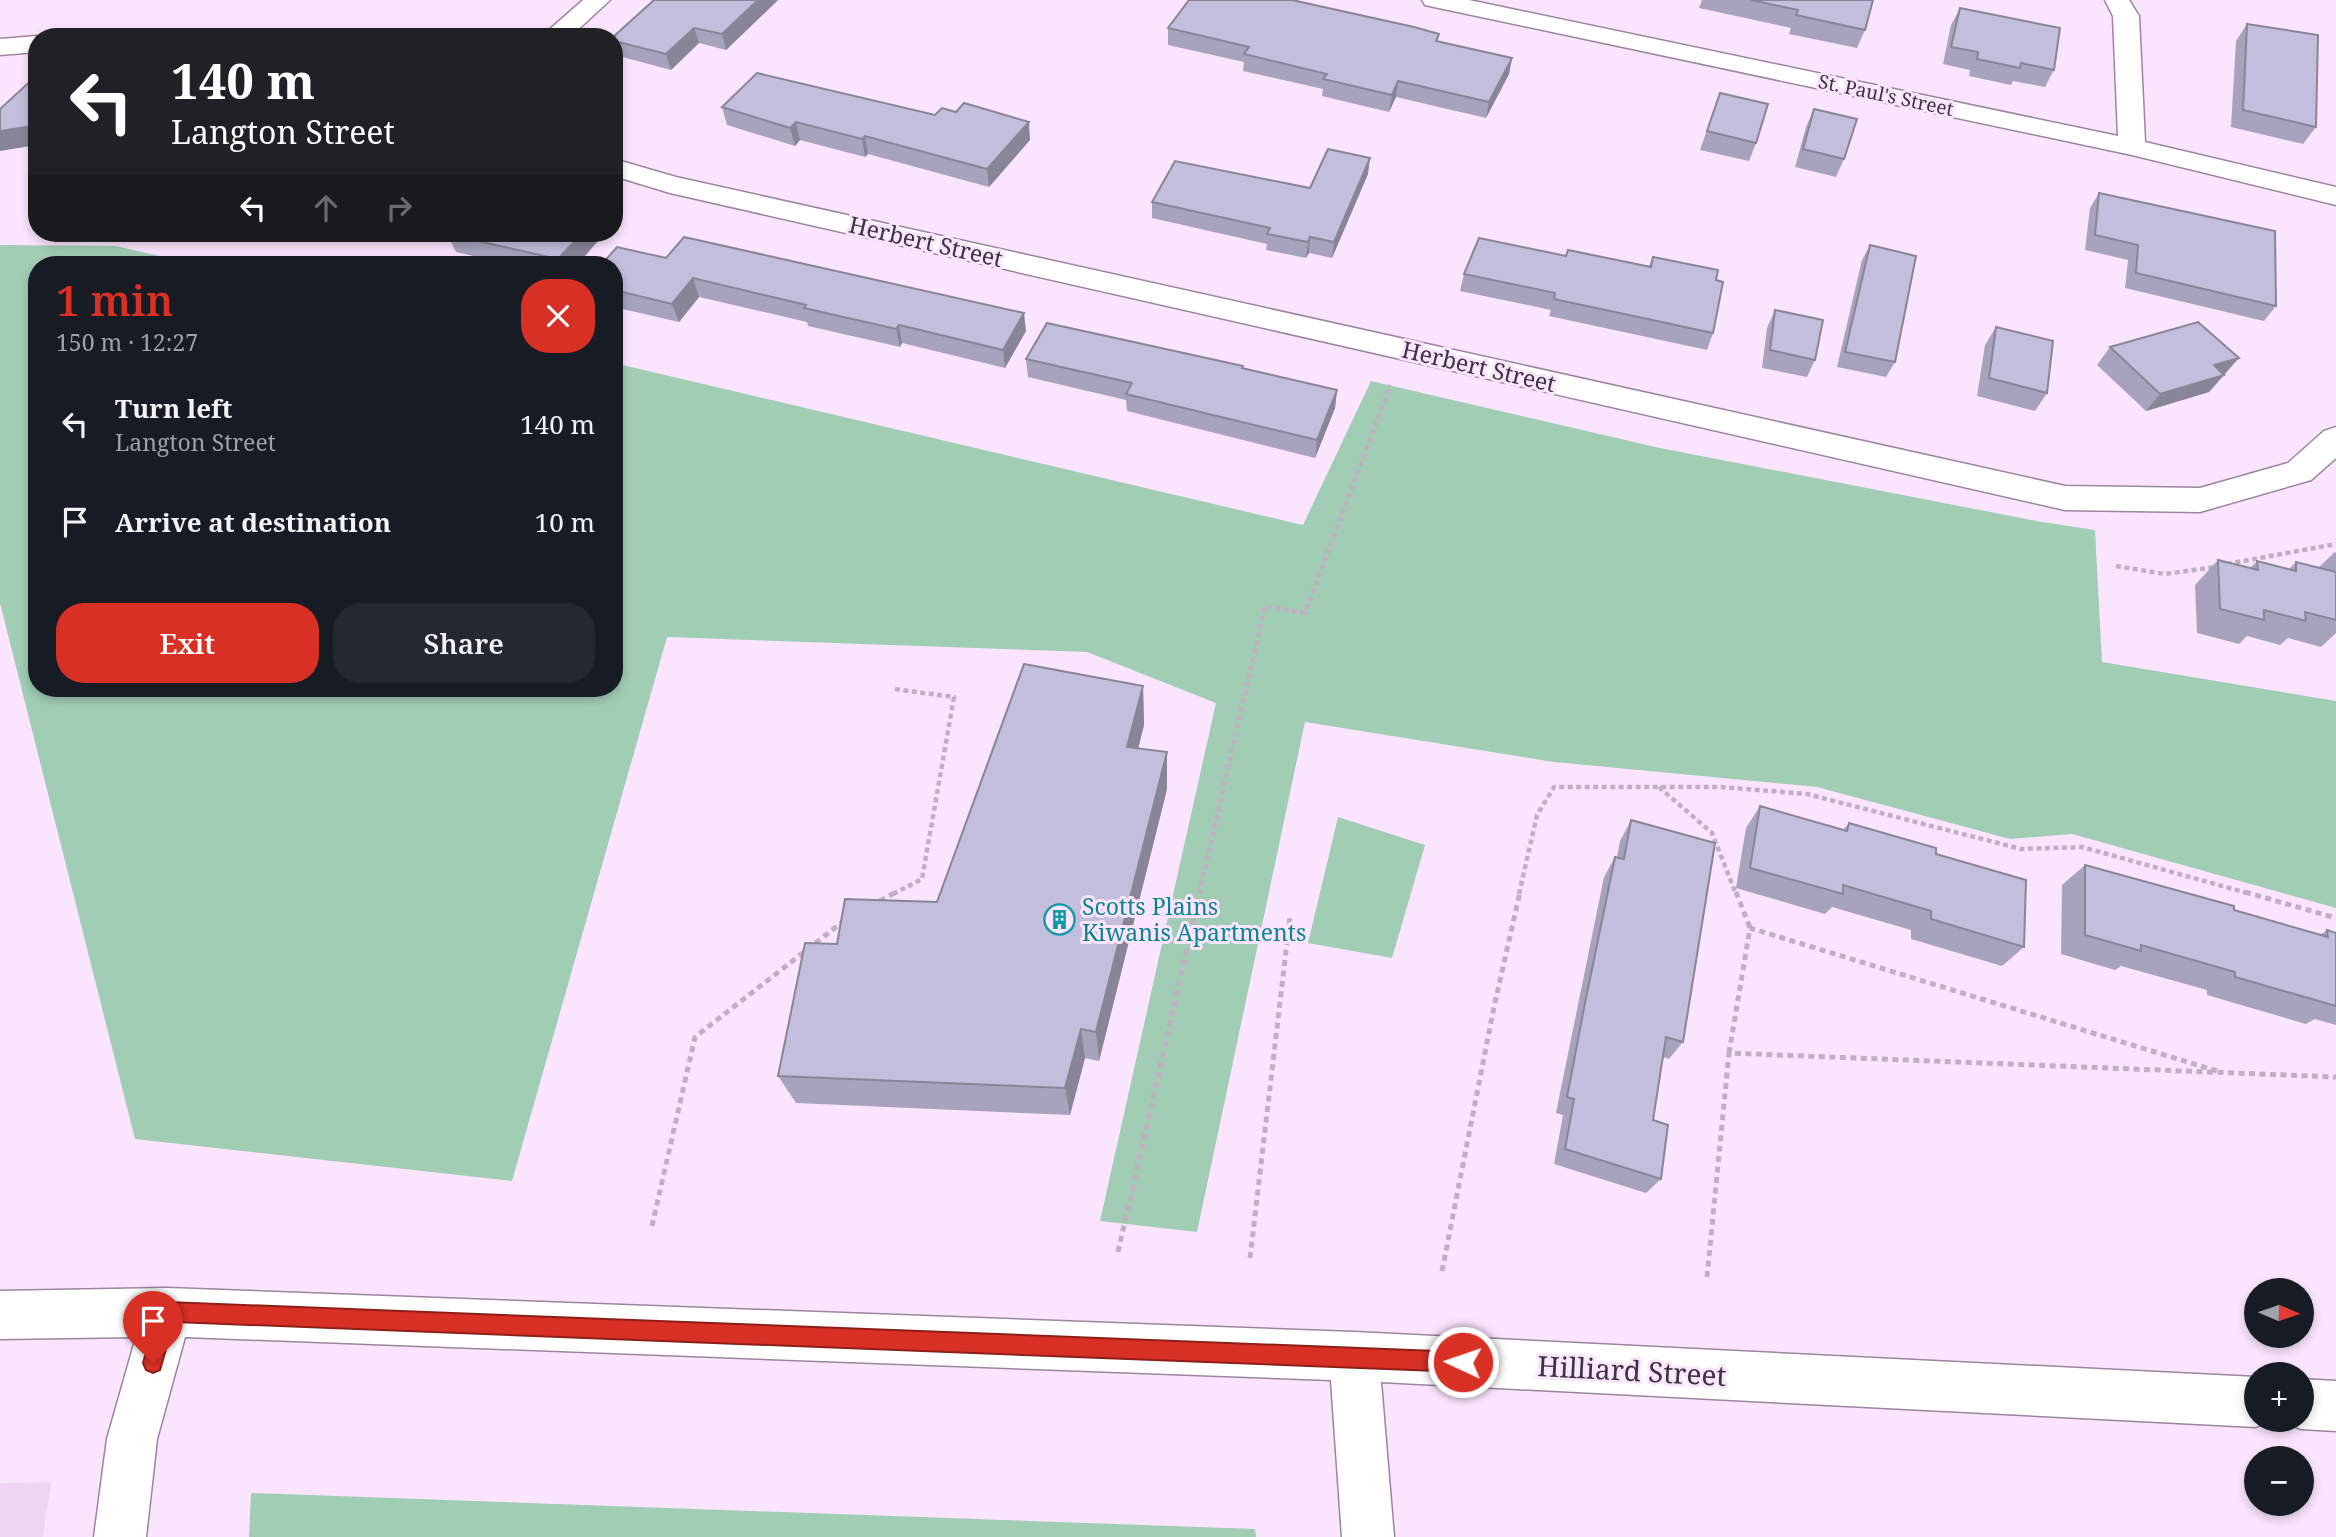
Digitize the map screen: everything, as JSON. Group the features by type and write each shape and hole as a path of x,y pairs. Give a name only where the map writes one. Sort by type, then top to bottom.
{"street":[{"path":"564,28 597,0"},
{"name":"St. Paul's Street","path":"1434,0 2132,147 2336,196"},
{"path":"2117,0 2126,16 2132,147"},
{"path":"0,47 28,45"},
{"name":"Herbert Street","path":"623,170 670,184 2065,498 2200,500 2299,472 2336,439"},
{"path":"120,1537 131,1439 167,1312"},
{"name":"Hilliard Street","path":"0,1315 167,1312 1354,1356 2244,1401"},
{"path":"1354,1356 1368,1537"},
{"path":"2314,1405 2336,1406"}],"path":[{"path":"1118,1252 1265,606 1305,614 1381,407"},
{"path":"2116,566 2152,576 2189,573 2336,544"},
{"path":"875,904 922,879 954,697 894,689"},
{"path":"1442,1271 1494,1007 1537,815 1555,787 1721,787 1807,793 2021,849 2082,847 2336,918"},
{"path":"1659,787 1712,834 1751,928 1729,1053 1707,1277"},
{"path":"652,1226 695,1037 852,916"},
{"path":"1250,1258 1290,917"},
{"path":"1751,928 2224,1073"},
{"path":"1729,1053 2336,1077"}],"shaded area":[{"path":"51,1482 43,1537 0,1537 0,1483"}],"green space":[{"path":"0,245 116,246 159,256 28,256 28,697 623,697 623,365 1303,525 1371,381 1660,448 2095,530 2102,662 2336,701 2336,908 2072,834 2010,839 1817,787 1554,762 1305,722 1197,1232 1100,1221 1216,703 1087,652 667,637 512,1181 135,1139 0,603"},
{"path":"1338,817 1425,845 1392,958 1308,943"},
{"path":"251,1493 1255,1529 1256,1537 249,1537"}],"building":[{"path":"654,0 758,0 722,34 694,28 666,54 623,43 623,28"},
{"path":"1189,0 1292,0 1414,27 1439,34 1436,41 1512,58 1489,102 1398,81 1392,95 1323,79 1327,74 1244,54 1249,47 1168,28"},
{"path":"1751,0 1873,0 1865,30 1796,15 1798,10"},
{"path":"1960,8 2060,28 2054,70 2021,63 2020,68 1977,59 1978,52 1951,47"},
{"path":"2247,24 2318,35 2316,127 2243,110"},
{"path":"757,73 935,115 942,108 956,112 964,103 1029,122 987,169 865,136 862,139 796,122 790,128 722,107"},
{"path":"28,83 28,127 0,131 0,109"},
{"path":"1720,93 1768,104 1756,143 1707,131"},
{"path":"1814,109 1857,119 1844,159 1803,149"},
{"path":"1328,149 1370,158 1334,242 1310,237 1308,242 1267,234 1270,228 1152,202 1175,161 1310,188"},
{"path":"2099,193 2275,231 2276,306 2136,273 2138,245 2095,235"},
{"path":"684,237 1024,313 1003,350 899,325 896,329 804,308 806,305 693,278 672,304 623,292 623,256 609,256 617,247 666,258"},
{"path":"1479,238 1566,256 1568,250 1651,267 1653,257 1718,270 1716,280 1723,282 1713,333 1554,299 1555,293 1464,274"},
{"path":"483,242 574,242 561,256 545,256"},
{"path":"1870,245 1916,256 1895,362 1845,352"},
{"path":"1775,310 1823,320 1815,360 1770,350"},
{"path":"2198,322 2239,358 2214,365 2224,375 2160,394 2110,347"},
{"path":"1047,323 1243,366 1242,368 1337,390 1317,440 1126,394 1132,383 1026,359"},
{"path":"1996,327 2053,341 2047,393 1989,378"},
{"path":"2218,560 2258,570 2257,561 2296,571 2296,562 2336,572 2336,620 2305,612 2306,621 2264,610 2264,620 2220,609"},
{"name":"Scotts Plains Kiwanis Apartments","path":"1024,664 1143,686 1127,747 1167,752 1096,1032 1081,1029 1065,1088 778,1076 805,943 837,944 845,899 937,902"},
{"path":"1760,806 1847,831 1849,823 1936,848 1936,854 2026,880 2024,947 1931,919 1931,911 1843,885 1843,894 1750,868"},
{"path":"1631,820 1715,843 1683,1042 1666,1037 1653,1120 1668,1125 1661,1179 1565,1149 1574,1099 1567,1097 1584,1008 1615,857 1624,859"},
{"path":"2085,865 2234,906 2234,910 2328,937 2327,930 2336,933 2336,1006 2235,977 2235,972 2141,945 2141,951 2085,935"}],"place":[{"name":"Scotts Plains Kiwanis Apartments","path":"1059,919"}],"route":[{"path":"153,1363 167,1312 1463,1362"}]}
